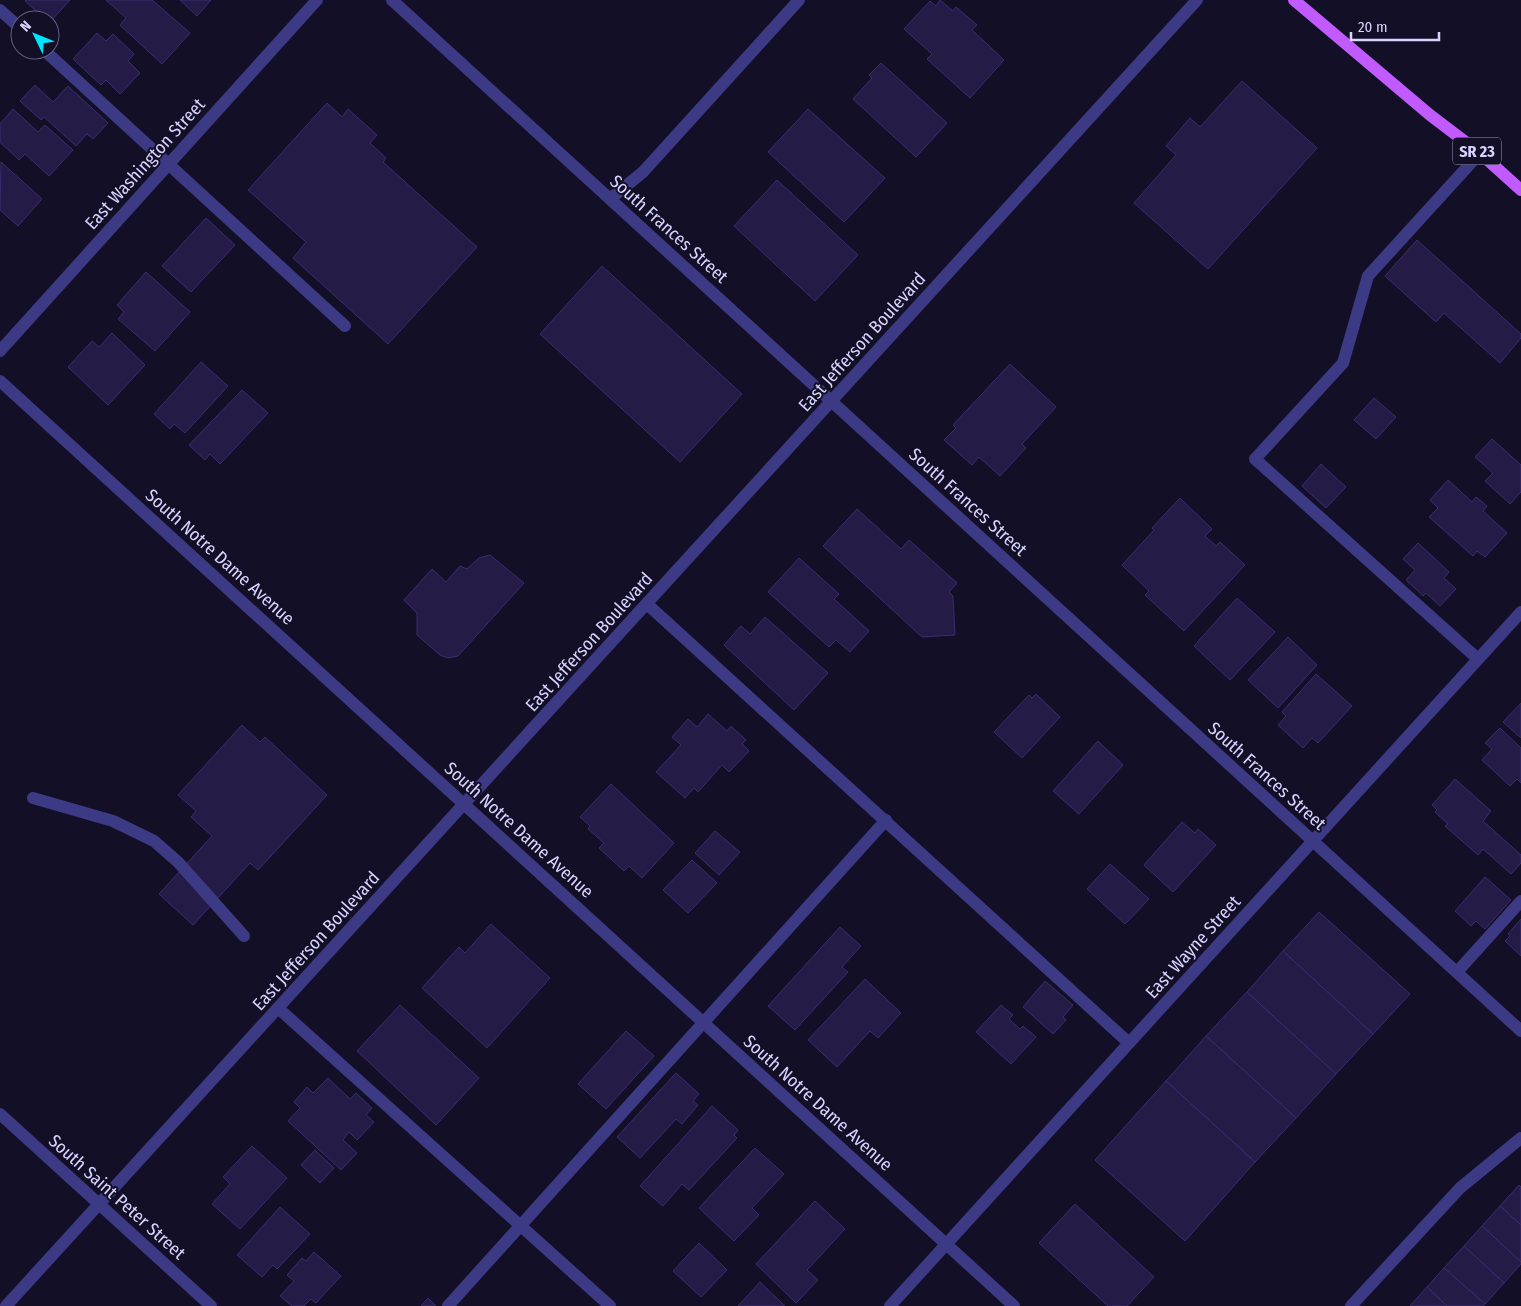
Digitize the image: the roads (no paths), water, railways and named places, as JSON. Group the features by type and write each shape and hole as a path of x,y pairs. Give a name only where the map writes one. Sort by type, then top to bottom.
{"main road":[{"name":"SR 23","path":"1294,0 1430,115 1480,153 1521,190"}],"street":[{"name":"East Washington Street","path":"0,351 317,0"},
{"name":"South Frances Street","path":"392,0 1521,1031"},
{"path":"610,199 643,172 799,0"},
{"name":"East Jefferson Boulevard","path":"6,1306 1197,0"},
{"path":"0,10 10,19"},
{"path":"55,60 345,326"},
{"path":"1478,659 1255,459 1343,363 1368,276 1480,153"},
{"name":"South Notre Dame Avenue","path":"0,380 1014,1306"},
{"path":"648,604 1129,1044"},
{"name":"East Wayne Street","path":"890,1306 1521,612"},
{"path":"33,798 113,820 154,841 178,862 244,936"},
{"path":"448,1306 886,820"},
{"path":"1457,972 1521,902"},
{"path":"278,1008 610,1306"},
{"name":"South Saint Peter Street","path":"0,1114 211,1306"},
{"path":"1351,1306 1460,1188 1521,1138"}]}
